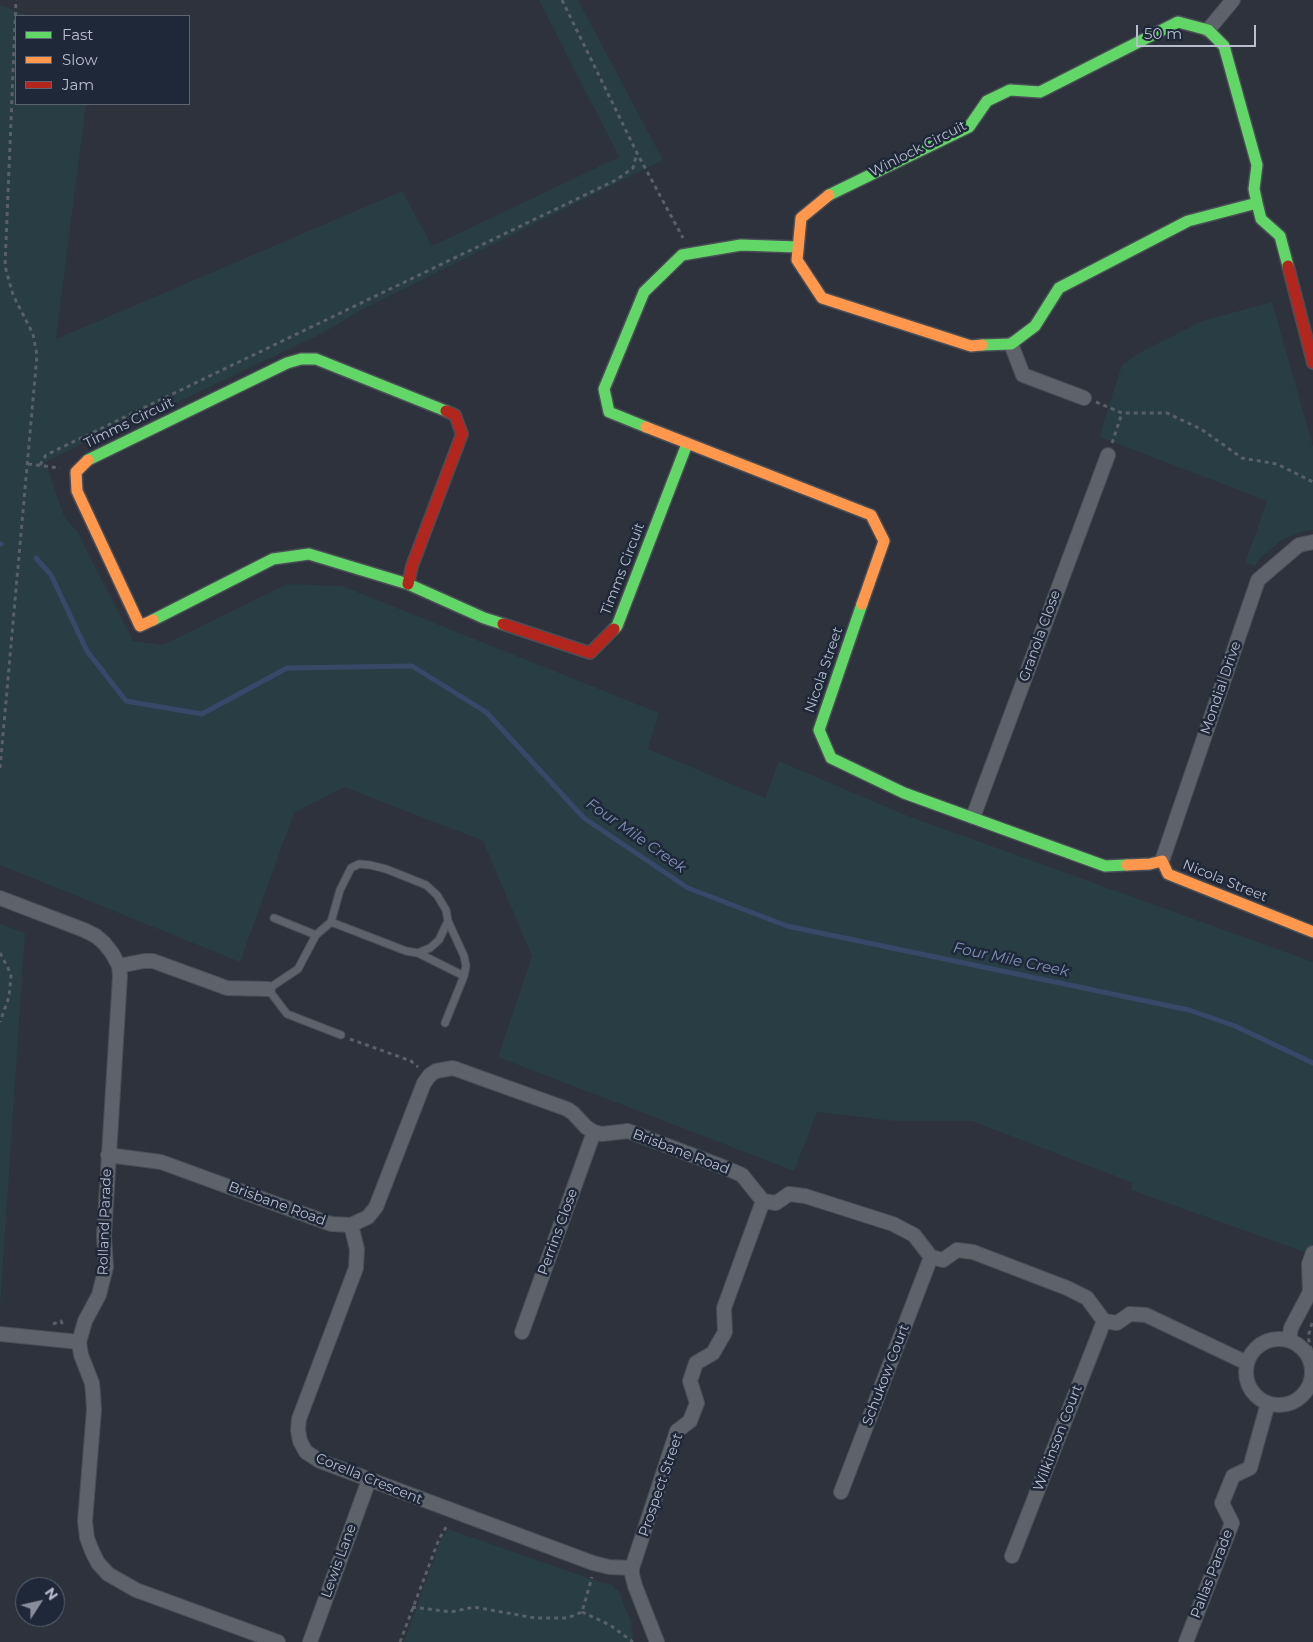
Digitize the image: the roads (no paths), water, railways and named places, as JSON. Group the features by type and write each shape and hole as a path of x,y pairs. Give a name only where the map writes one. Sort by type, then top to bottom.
{"street":[{"path":"1234,0 1208,30 1224,46 1257,165 1254,189 1261,219 1280,236 1313,363"},
{"name":"Winlock Circuit","path":"1011,344 971,346 822,298 797,260 801,218 833,192 968,127 987,101 1010,90 1040,92 1178,22 1208,30"},
{"path":"1084,398 1023,375 1011,344 1035,326 1059,288 1188,221 1257,203"},
{"name":"Nicola Street","path":"798,247 742,245 682,256 644,292 604,389 609,412 871,515 884,541 820,730 831,758 904,794 974,817 1105,866 1150,864 1162,861 1168,874 1313,932"},
{"name":"Timms Circuit","path":"408,584 412,566 462,434 454,415 316,359 301,359 287,363 87,460 76,472 77,491 140,626 273,559 309,554 408,584 484,618 590,653 617,626 687,444"},
{"name":"Granola Close","path":"974,817 1108,455"},
{"name":"Mondial Drive","path":"1162,861 1258,580 1299,545 1313,542"},
{"path":"0,898 96,936 112,953 119,966 152,961 227,988 268,989"},
{"name":"Rolland Parade","path":"79,1342 85,1321 99,1295 106,1267 104,1236 120,976 119,966"},
{"path":"351,1225 368,1217 376,1207 421,1090 430,1075 436,1071 448,1068 459,1070 567,1109 594,1132"},
{"name":"Brisbane Road","path":"594,1132 602,1134 628,1131 726,1168 742,1176 763,1201"},
{"name":"Perrins Close","path":"522,1332 594,1132"},
{"name":"Brisbane Road","path":"108,1156 161,1162 331,1224 351,1225"},
{"path":"763,1201 776,1203 789,1194 805,1196 894,1224 914,1235 931,1257 944,1260 956,1250 973,1252 1080,1294 1087,1298 1104,1321 1117,1323 1130,1314 1146,1315 1247,1363"},
{"name":"Prospect Street","path":"632,1568 677,1431 690,1421 697,1403 690,1381 696,1363 713,1353 725,1332 724,1308 763,1201"},
{"name":"Corella Crescent","path":"351,1225 356,1249 356,1268 299,1419 300,1441 306,1452 313,1458 369,1480 593,1563 609,1567 632,1568"},
{"path":"1289,1340 1291,1328 1310,1292 1309,1264 1313,1253"},
{"name":"Schukow Court","path":"842,1492 931,1257"},
{"name":"Wilkinson Court","path":"1012,1556 1104,1321"},
{"path":"0,1334 79,1342 81,1355 94,1392 85,1522 87,1538 98,1562 108,1574 136,1590 278,1642"},
{"path":"1279,1338 1289,1340 1299,1345 1307,1353 1311,1363 1311,1385 1297,1400 1288,1404 1268,1403 1252,1392 1246,1373 1247,1363 1251,1353 1264,1343 1279,1338"},
{"name":"Pallas Parade","path":"1186,1642 1232,1523 1222,1503 1233,1476 1250,1468 1268,1403"},
{"name":"Lewis Lane","path":"310,1642 369,1480"},
{"path":"632,1568 635,1586 657,1642"}],"lane":[{"path":"341,1035 287,1014 268,989 298,969 316,935 332,922 340,890 351,868 359,864 386,869 426,886 437,895 446,910 448,921 464,956 466,966 464,976 445,1023"},
{"path":"274,918 316,935"},
{"path":"418,954 430,948 439,940 448,921"},
{"path":"332,922 406,952 418,954 464,976"}],"waterway":[{"name":"Four Mile Creek","path":"36,558 51,575 87,651 126,701 202,714 287,668 412,666 486,712 584,818 688,888 787,926 1189,1010 1235,1026 1313,1063"}]}
